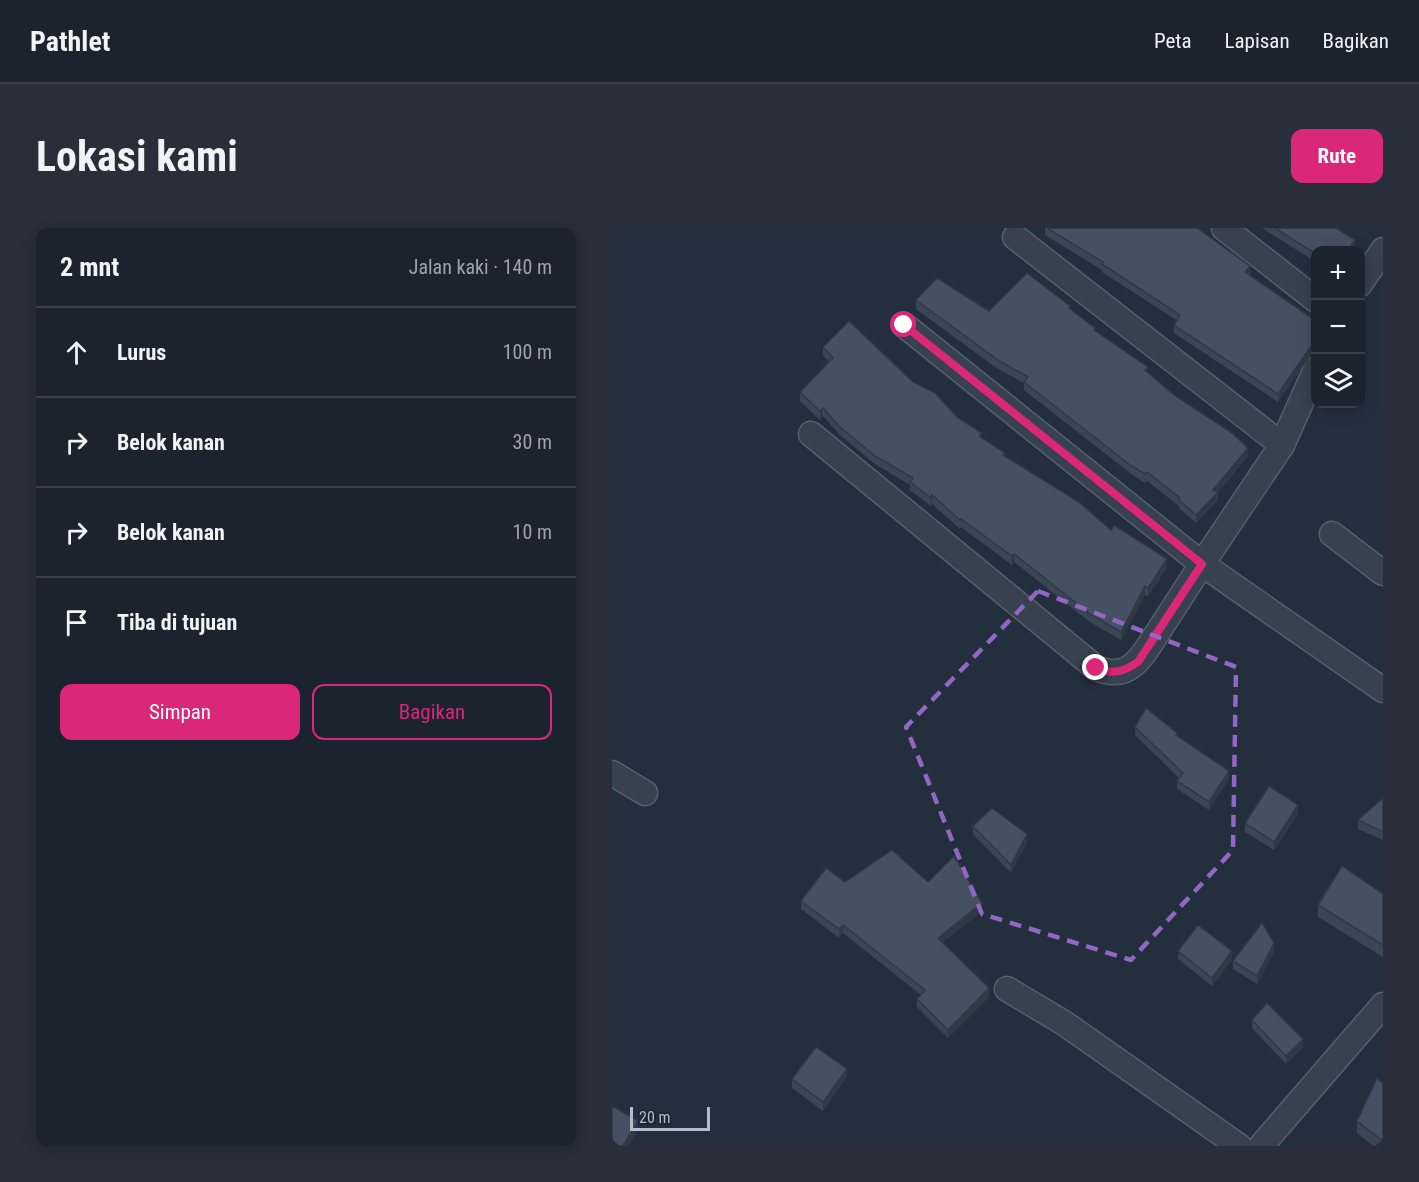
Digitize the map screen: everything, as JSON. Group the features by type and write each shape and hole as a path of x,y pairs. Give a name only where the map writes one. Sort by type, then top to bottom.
{"street":[{"path":"1224,228 1311,296"},
{"path":"1015,237 1282,445"},
{"path":"1365,277 1383,250"},
{"path":"904,325 1202,564 1383,690"},
{"path":"811,434 1096,668 1108,673 1122,672 1138,662 1282,445 1311,380"},
{"path":"1332,534 1383,573"},
{"path":"612,773 645,793"},
{"path":"1007,989 1064,1023 1239,1146"},
{"path":"1261,1146 1383,1005"}],"highlighted area":[{"path":"1038,591 1236,667 1233,850 1131,960 982,914 906,727"}],"building":[{"path":"1047,228 1197,228 1250,266 1245,272 1311,318 1311,346 1278,394 1174,325 1180,315 1102,264 1103,262"},
{"path":"1275,228 1336,228 1355,240 1351,246 1311,246 1311,251"},
{"path":"1027,273 1070,306 1069,308 1095,328 1094,330 1148,367 1145,370 1174,395 1232,433 1248,448 1213,490 1218,492 1196,515 1179,500 1180,498 1147,472 1145,474 1130,465 1024,382 1028,377 998,360 916,300 937,278 989,311"},
{"path":"849,321 913,382 935,393 958,418 982,433 979,436 1005,453 1003,455 1079,502 1111,530 1114,525 1167,559 1148,588 1145,586 1121,632 1090,614 1014,554 1012,556 960,520 932,495 931,498 910,482 913,478 875,456 840,427 823,408 820,411 800,392 833,358 823,347"},
{"path":"1146,708 1177,733 1176,735 1229,771 1209,802 1177,781 1183,773 1135,727"},
{"path":"1269,786 1298,805 1274,842 1245,823"},
{"path":"1383,798 1383,832 1358,820"},
{"path":"992,808 1027,834 1011,865 973,826"},
{"path":"892,850 928,882 954,856 982,903 938,938 989,988 948,1030 917,999 925,990 843,925 839,929 801,901 826,868 845,882"},
{"path":"1342,866 1383,894 1383,945 1318,905"},
{"path":"1262,923 1274,943 1257,976 1233,961"},
{"path":"1198,925 1232,951 1212,978 1178,951"},
{"path":"1267,1003 1303,1039 1286,1056 1252,1020"},
{"path":"816,1047 847,1069 823,1102 792,1079"},
{"path":"1377,1078 1383,1084 1383,1141 1357,1121"},
{"path":"612,1106 638,1121 623,1146 612,1146"}],"route":[{"path":"904,325 1202,564 1138,662 1122,672 1108,673 1096,668"}]}
